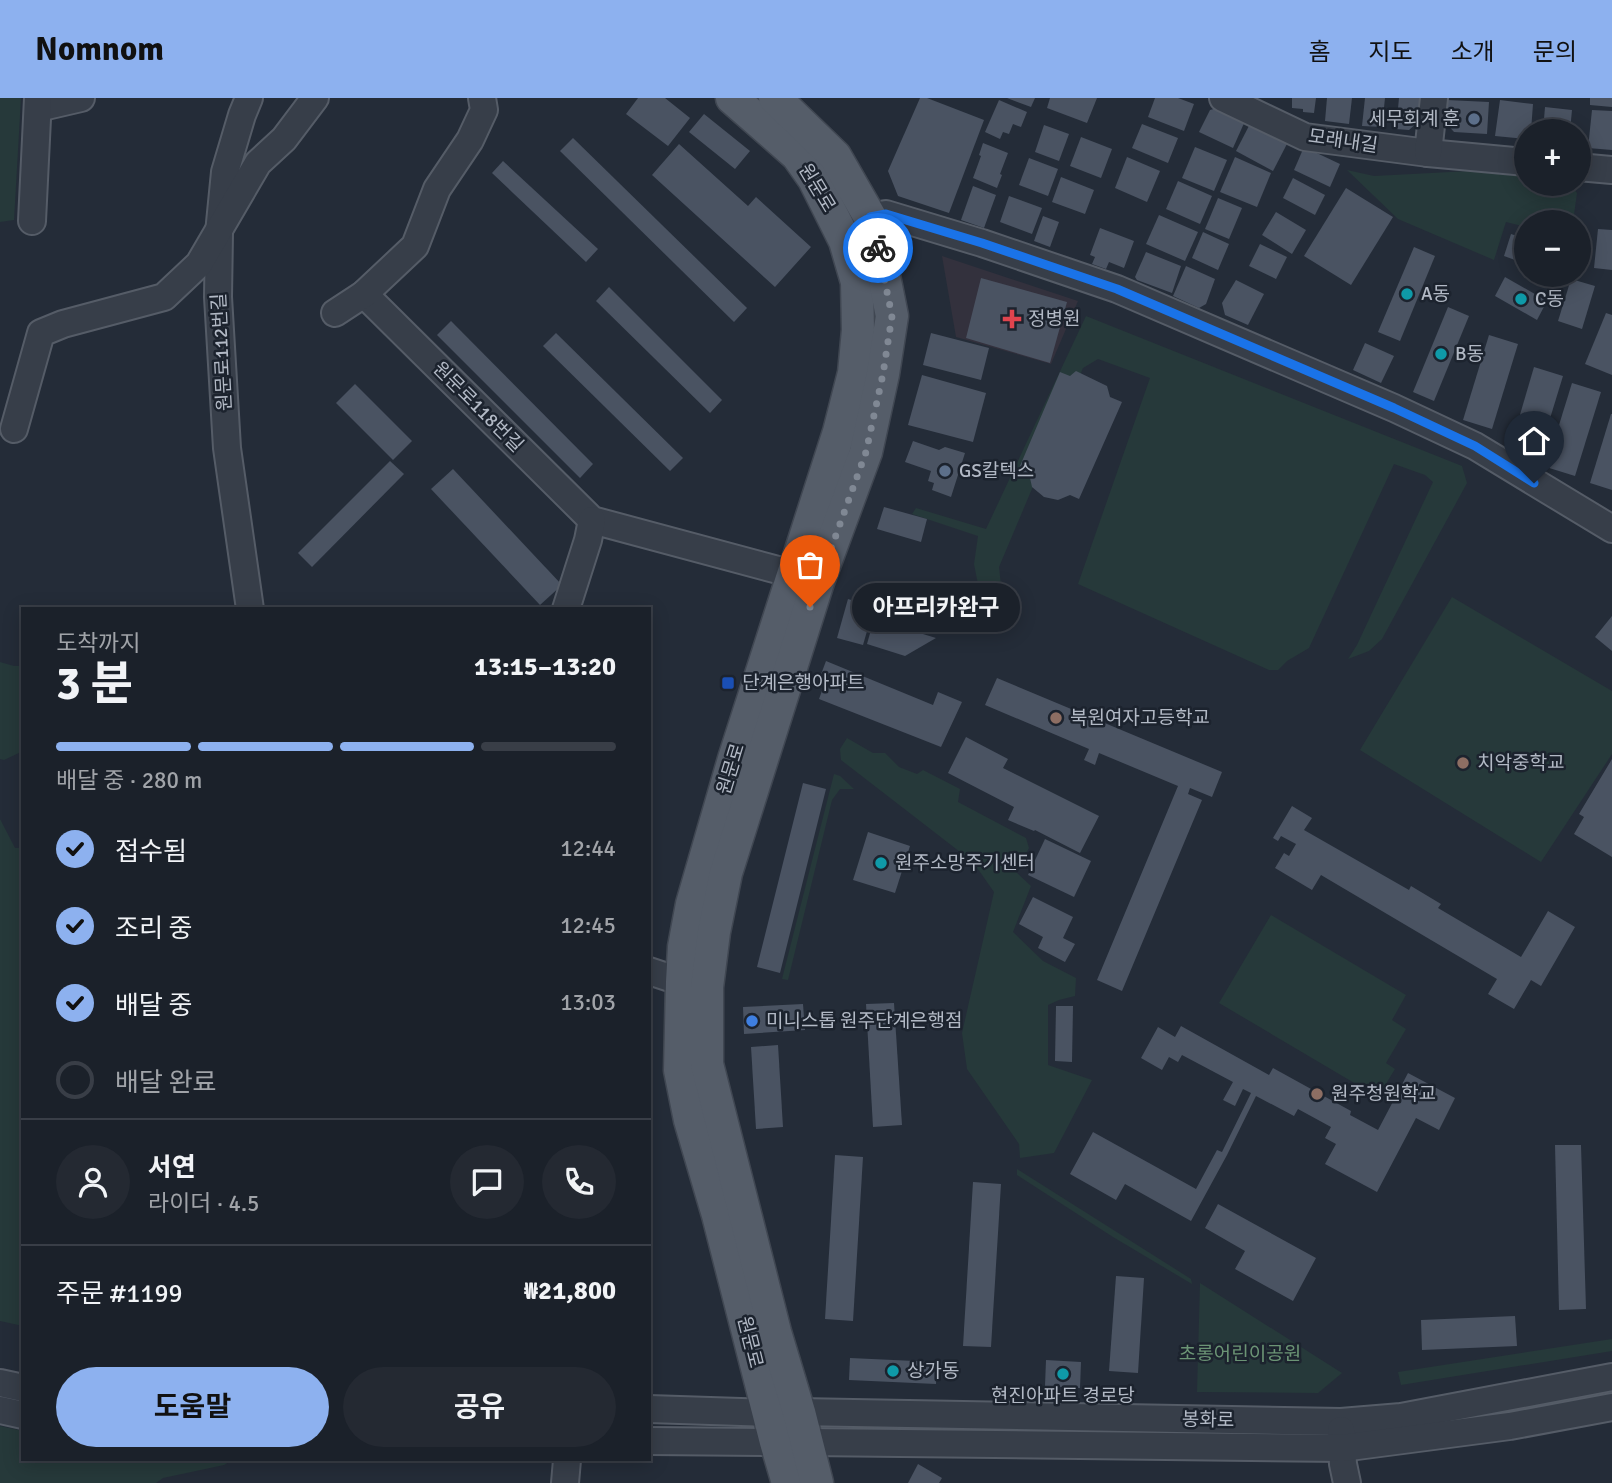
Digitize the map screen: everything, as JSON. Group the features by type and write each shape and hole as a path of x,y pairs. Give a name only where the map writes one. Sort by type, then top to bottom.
{"main road":[{"name":"원문로","path":"732,98 797,155 814,178 845,241 857,282 858,330 854,373 806,578 726,873 714,932 694,985 708,1064 775,1332 788,1483"},
{"name":"원문로","path":"775,98 835,156 870,217 892,316 866,452 806,578"},
{"path":"838,226 870,217"},
{"name":"원문로","path":"781,1422 807,1442 817,1483"}],"street":[{"path":"32,221 38,103 81,98"},
{"name":"원문로112번길","path":"249,98 225,172 219,233 218,297 227,448 250,607"},
{"path":"14,429 41,333 63,324 164,297 199,264 258,163 284,139 315,98"},
{"path":"335,313 364,294 415,246 437,189 470,140 484,110 482,98"},
{"name":"모래내길","path":"1223,98 1305,137 1514,161"},
{"path":"1428,153 1434,98"},
{"path":"1591,168 1612,170"},
{"path":"870,217 886,214 1117,289 1394,408 1475,446 1612,528"},
{"name":"원문로118번길","path":"364,294 592,520"},
{"path":"567,607 592,520 806,578"},
{"path":"651,972 694,985"},
{"name":"봉화로","path":"651,1409 781,1422 1341,1422 1401,1417 1612,1377"},
{"path":"0,1383 21,1388"},
{"name":"봉화로","path":"807,1442 1342,1448 1510,1426 1612,1407"},
{"path":"0,1410 21,1415"},
{"name":"봉화로","path":"651,1441 781,1422"},
{"path":"1341,1422 1343,1465 1348,1483"},
{"path":"565,1483 567,1461"}],"shaded area":[{"name":"정병원","path":"942,256 1078,301 1051,364 956,337"}],"green space":[{"path":"0,98 21,98 14,220 0,222"},
{"path":"1347,170 1374,176 1469,171 1514,176 1514,196 1577,196 1575,210 1514,210 1514,224 1506,222 1494,260 1398,219"},
{"path":"1086,316 1462,466 1467,483 1382,639 1369,651 1348,659 1433,482 1425,475 1394,464 1309,648 1287,661 1278,670 1269,670 1078,584 1150,378 1098,359 1083,368 999,567 1004,612 1000,623 984,615 974,564 978,536 912,514 916,508 986,529"},
{"path":"1452,597 1612,691 1612,754 1541,862 1360,750"},
{"path":"0,662 21,666 21,752 4,760 0,759"},
{"path":"847,738 873,753 885,753 899,767 917,774 923,770 960,789 958,802 1026,838 1029,848 1016,872 1031,886 1013,932 1043,961 1076,978 1075,996 1048,1005 1048,1065 1092,1080 1054,1153 1020,1158 1019,1144 967,1069 962,1033 994,892 973,862 841,760 840,749"},
{"path":"834,774 854,789 840,789 832,800 788,980 782,979"},
{"path":"0,819 15,848 21,848 21,1326 0,1321"},
{"path":"1271,915 1406,995 1392,1020 1406,1029 1386,1063 1395,1069 1378,1097 1219,1003"},
{"path":"1017,1169 1191,1279 1192,1284 1017,1175"},
{"name":"초롱어린이공원","path":"1200,1283 1342,1373 1318,1393 1197,1392"},
{"path":"1612,1339 1612,1351 1401,1385 1398,1372"},
{"path":"0,1426 21,1431 21,1461 230,1461 224,1465 163,1478 156,1483 0,1483"}],"building":[{"path":"638,98 665,98 690,118 668,146 626,114"},
{"path":"920,98 927,98 984,120 949,213 898,196 888,171"},
{"path":"1007,98 1035,98 1031,107"},
{"path":"1050,98 1097,98 1087,123 1047,108"},
{"path":"1155,98 1178,98 1194,104 1184,131 1148,117"},
{"path":"1292,98 1316,98 1314,113 1292,108"},
{"path":"1327,98 1352,98 1349,124 1325,121"},
{"path":"1365,98 1385,98 1382,127 1362,126"},
{"path":"1399,98 1420,98 1419,121 1409,130 1396,129"},
{"path":"1590,98 1612,98 1612,107 1590,105"},
{"path":"999,100 1027,112 1021,127 1013,124 1009,134 1003,132 1000,139 985,132"},
{"path":"1447,100 1489,102 1487,134 1454,132 1447,124"},
{"path":"1500,100 1533,104 1532,119 1514,119 1514,138 1495,136"},
{"path":"1545,107 1572,110 1571,119 1544,119"},
{"path":"1217,108 1245,121 1233,148 1199,132 1210,110"},
{"path":"1592,110 1612,111 1612,150 1591,148"},
{"path":"704,114 750,151 735,169 689,132"},
{"path":"1252,120 1289,140 1273,171 1236,151"},
{"path":"1142,124 1178,138 1168,163 1132,148"},
{"path":"1044,125 1069,134 1059,161 1035,152"},
{"path":"1081,137 1112,149 1101,178 1070,166"},
{"path":"573,138 747,308 734,322 560,151"},
{"path":"983,143 1008,153 997,188 973,178"},
{"path":"679,144 748,206 756,197 811,247 775,287 652,175"},
{"path":"1195,147 1227,160 1214,191 1182,178"},
{"path":"1304,147 1340,164 1330,187 1294,170"},
{"path":"1127,157 1160,171 1147,202 1115,188"},
{"path":"1235,157 1271,173 1257,207 1220,192"},
{"path":"1029,158 1058,169 1048,196 1019,185"},
{"path":"503,161 598,249 586,262 492,173"},
{"path":"1061,177 1094,190 1085,214 1052,202"},
{"path":"1293,178 1325,195 1315,215 1283,198"},
{"path":"1178,181 1212,196 1200,224 1166,209"},
{"path":"973,186 996,195 984,228 961,220"},
{"path":"1346,188 1393,217 1351,285 1304,256"},
{"path":"1009,196 1042,208 1032,234 1000,222"},
{"path":"1218,198 1242,208 1229,239 1205,229"},
{"path":"1276,212 1306,230 1292,254 1262,235"},
{"path":"1159,215 1198,232 1185,261 1146,244"},
{"path":"1043,216 1059,222 1050,247 1034,241"},
{"path":"1100,228 1134,241 1124,268 1109,262 1106,269 1092,264 1095,257 1090,255"},
{"path":"1598,229 1612,230 1612,270 1594,268"},
{"path":"1203,232 1229,244 1218,270 1192,258"},
{"path":"1511,234 1514,235 1514,260 1504,256"},
{"path":"1260,244 1287,257 1276,279 1249,266"},
{"name":"A동","path":"1414,247 1435,256 1400,341 1378,332"},
{"path":"1146,252 1181,266 1172,293 1135,277"},
{"path":"1186,266 1215,279 1206,304 1199,308 1173,296"},
{"name":"C동","path":"1505,277 1514,282 1514,287 1522,287 1547,301 1537,320 1495,296"},
{"name":"정병원","path":"981,278 1067,302 1050,363 966,338"},
{"path":"1236,280 1264,294 1248,325 1225,315 1222,303"},
{"path":"1595,286 1582,329 1558,321 1569,287"},
{"path":"609,287 722,400 710,413 596,301"},
{"name":"B동","path":"1448,307 1469,316 1434,401 1413,392"},
{"path":"1606,313 1612,315 1612,375 1585,364"},
{"path":"451,321 593,464 580,478 437,335"},
{"path":"556,333 683,458 670,471 543,346"},
{"path":"931,333 989,348 981,380 923,365"},
{"path":"1489,335 1518,344 1492,429 1463,420"},
{"path":"1365,343 1394,356 1381,383 1353,370"},
{"path":"1534,367 1563,376 1537,461 1509,452"},
{"path":"1076,371 1107,386 1110,397 1122,402 1079,499 1070,495 1058,500 1044,497 1032,487 1030,478 1017,473 1060,372 1070,376"},
{"path":"922,375 986,393 973,442 908,425"},
{"path":"1572,383 1601,392 1575,476 1546,467"},
{"path":"355,384 412,441 393,460 336,403"},
{"path":"1612,414 1612,490 1590,483"},
{"path":"913,441 939,450 945,447 965,453 951,497 932,490 934,483 928,481 931,471 905,462"},
{"path":"390,461 404,474 312,567 298,553"},
{"path":"453,469 562,585 540,605 431,489"},
{"path":"884,507 927,519 921,542 877,529"},
{"path":"848,599 874,607 863,645 837,638"},
{"path":"940,614 955,619 951,631 936,625"},
{"path":"1612,616 1612,651 1595,637"},
{"path":"874,619 936,638 905,656 867,644"},
{"path":"826,661 933,705 938,692 962,702 941,747 819,699 826,680 820,677"},
{"path":"997,678 1222,772 1212,797 1190,788 1188,794 1202,800 1122,991 1097,980 1178,786 1099,753 1095,765 1084,760 1089,749 985,705"},
{"path":"966,737 1008,759 1003,768 1099,816 1080,853 1035,830 1008,820 1014,807 948,773"},
{"path":"1612,759 1612,857 1574,834 1584,817 1579,814"},
{"path":"803,783 826,789 780,973 757,967"},
{"path":"1292,806 1312,818 1304,830 1409,890 1411,886 1441,904 1438,908 1521,957 1548,911 1575,927 1541,986 1531,980 1514,1009 1488,994 1497,979 1321,875 1312,890 1275,868 1284,853 1289,856 1296,844 1281,836 1278,841 1273,838"},
{"name":"원주소망주기센터","path":"868,832 910,846 895,893 853,880"},
{"path":"1045,839 1091,861 1074,897 1028,875"},
{"path":"1033,897 1073,917 1063,938 1075,944 1065,962 1038,948 1043,937 1019,924"},
{"path":"894,1003 902,1125 873,1127 866,1004"},
{"path":"803,1004 805,1030 744,1034 743,1007"},
{"path":"1056,1006 1073,1006 1072,1062 1055,1061"},
{"path":"1181,1026 1269,1075 1273,1068 1351,1111 1350,1115 1378,1130 1408,1073 1455,1098 1439,1130 1416,1118 1377,1192 1325,1164 1336,1144 1325,1138 1331,1127 1298,1109 1294,1116 1256,1096 1191,1221 1125,1184 1116,1200 1070,1174 1093,1132 1196,1189 1217,1150 1222,1152 1251,1093 1243,1089 1235,1106 1223,1100 1233,1082 1182,1055 1178,1062 1169,1057 1162,1070 1141,1058 1158,1027 1175,1037"},
{"path":"778,1045 783,1127 756,1129 751,1047"},
{"path":"1555,1145 1581,1145 1586,1309 1559,1310"},
{"path":"835,1155 863,1157 853,1321 825,1319"},
{"path":"973,1182 1001,1184 991,1347 963,1346"},
{"path":"1218,1204 1316,1258 1293,1301 1235,1269 1245,1251 1205,1228"},
{"path":"1116,1276 1144,1278 1138,1373 1109,1371"},
{"path":"1515,1316 1517,1346 1422,1350 1421,1320"},
{"name":"상가동","path":"850,1358 937,1362 936,1384 849,1380"},
{"name":"현진아파트 경로당","path":"1046,1360 1081,1362 1080,1388 1045,1386"},
{"path":"918,1464 942,1478 939,1483 908,1483"}],"way so far":[{"path":"810,607 866,452 883,374 892,316 878,248"}],"place":[{"name":"세무회계 훈","path":"1474,119"},
{"name":"A동","path":"1407,294"},
{"name":"C동","path":"1521,299"},
{"name":"정병원","path":"1012,319"},
{"name":"B동","path":"1441,354"},
{"name":"GS칼텍스","path":"945,471"},
{"name":"아프리카완구","path":"810,607"},
{"name":"단계은행아파트","path":"728,683"},
{"name":"북원여자고등학교","path":"1056,718"},
{"name":"치악중학교","path":"1463,763"},
{"name":"원주소망주기센터","path":"881,863"},
{"name":"미니스톱 원주단계은행점","path":"752,1021"},
{"name":"원주청원학교","path":"1317,1094"},
{"name":"상가동","path":"893,1371"},
{"name":"현진아파트 경로당","path":"1063,1374"}],"route":[{"path":"878,248 870,217 886,214 1117,289 1394,408 1475,446 1534,483"}]}
